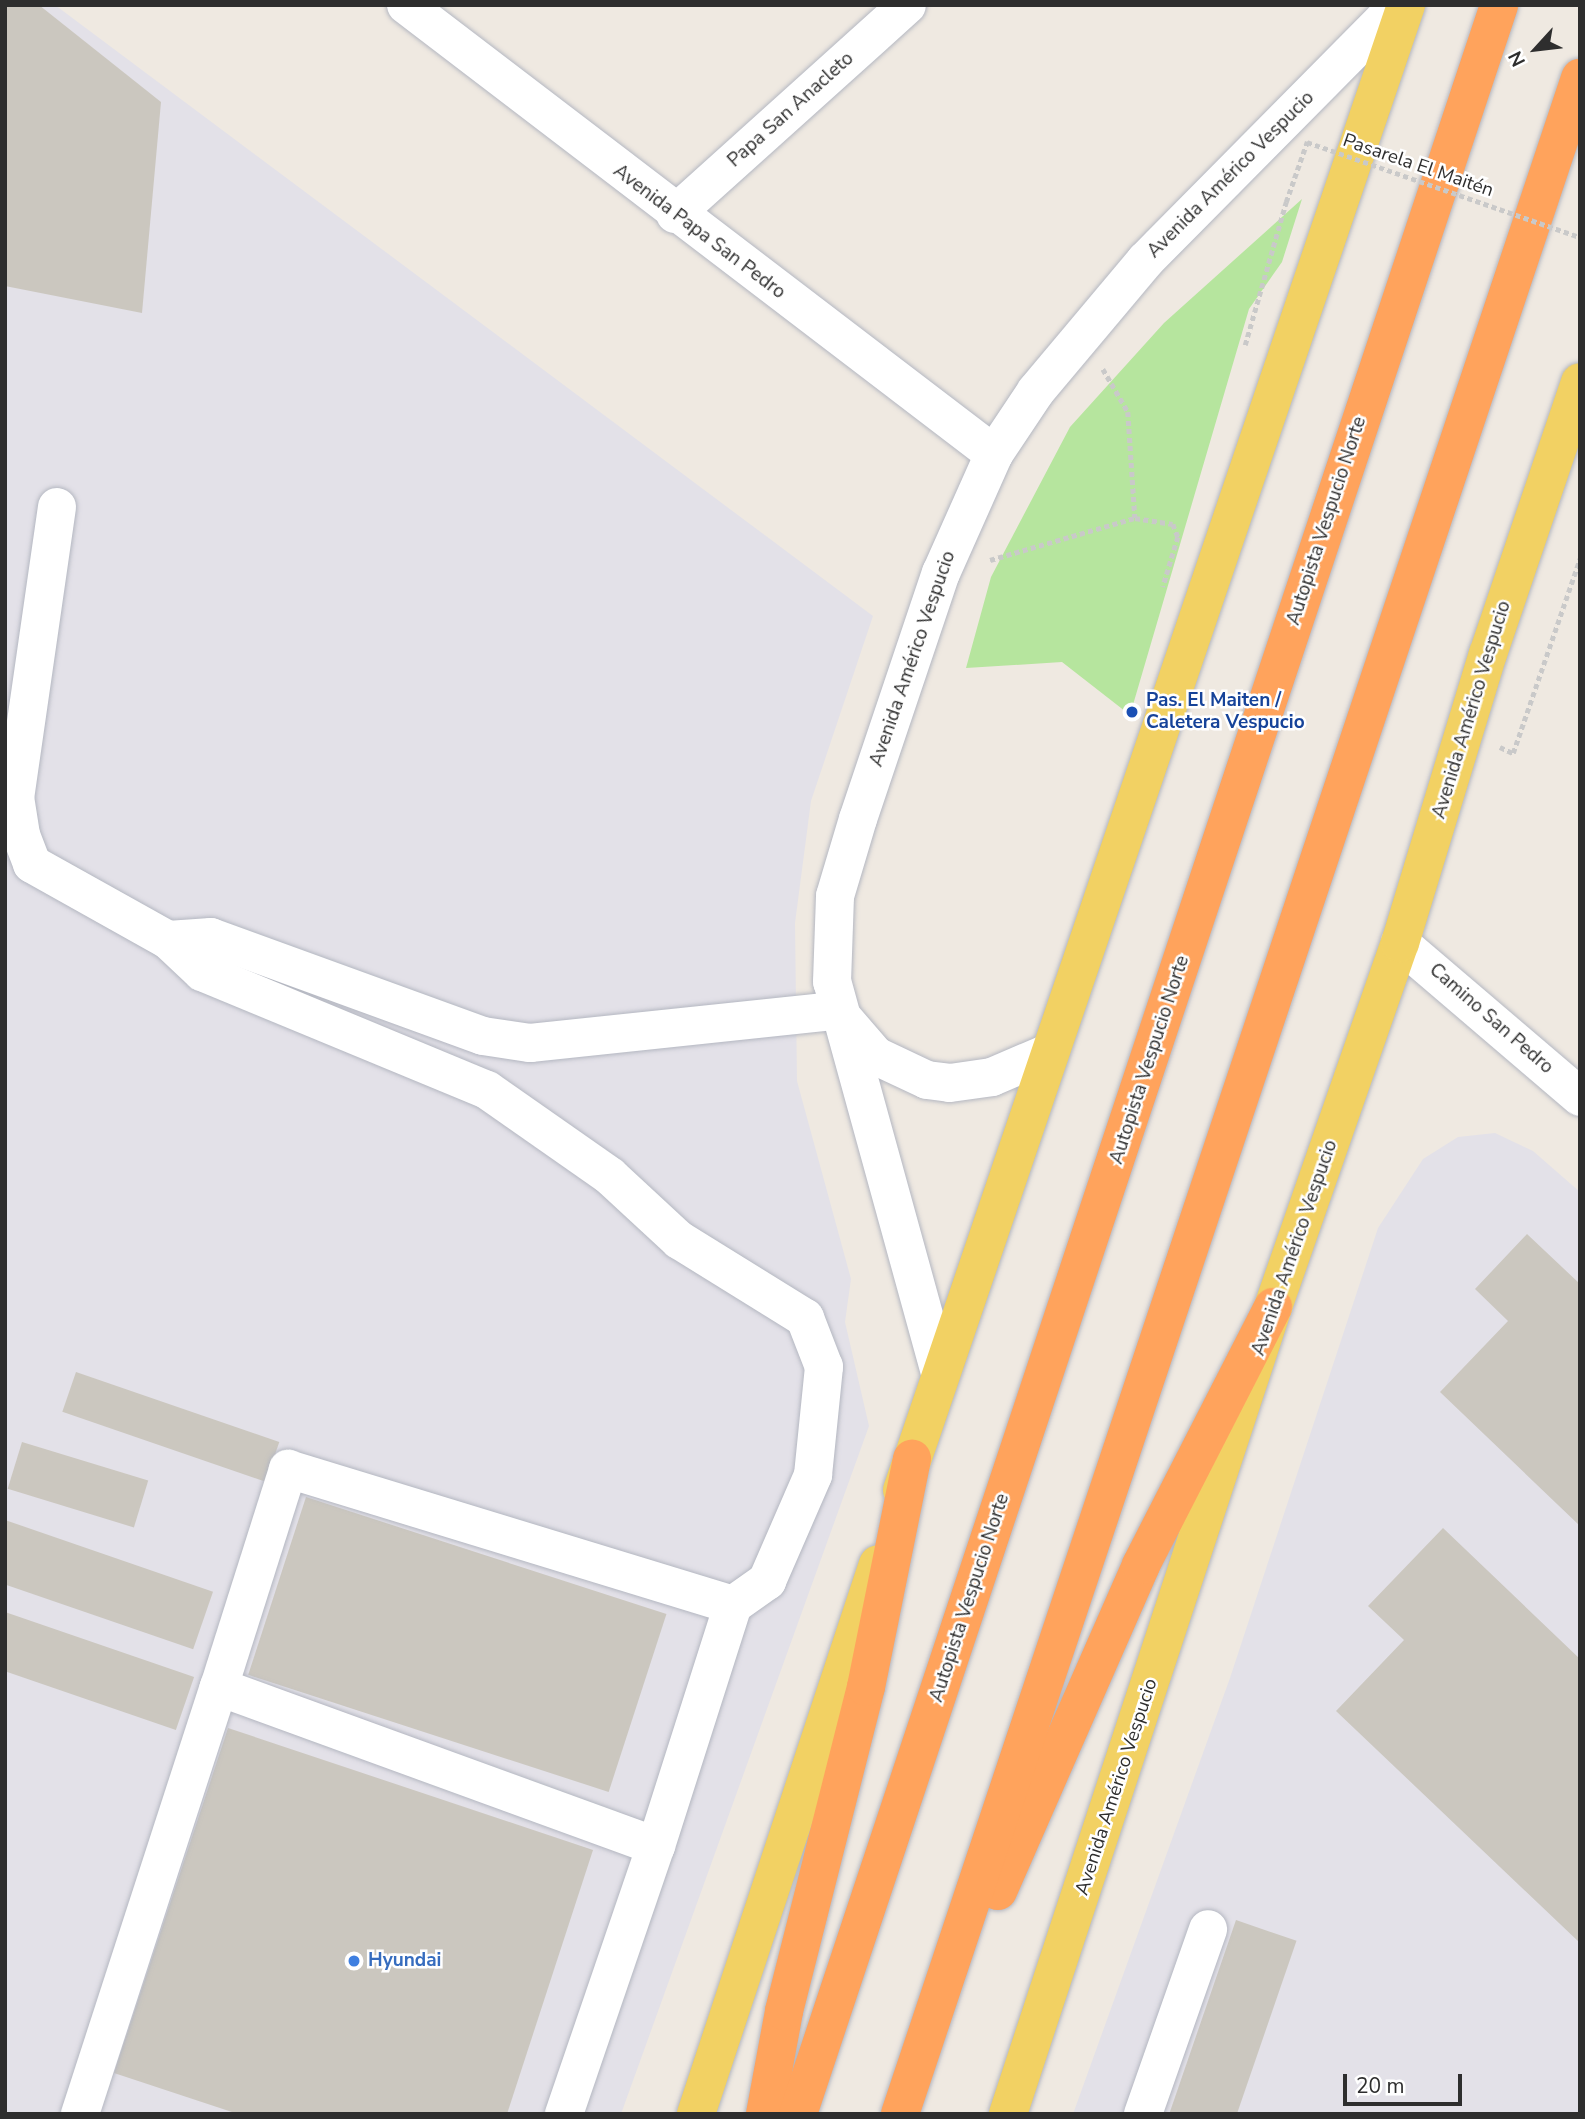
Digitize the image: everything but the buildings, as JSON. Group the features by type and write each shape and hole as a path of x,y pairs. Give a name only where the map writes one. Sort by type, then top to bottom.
{"highway":[{"name":"Autopista Vespucio Norte","path":"798,2114 1499,5"},
{"path":"900,2114 1580,78"},
{"path":"900,2114 1141,1565 1273,1307"},
{"path":"765,2114 784,2011 866,1687 912,1459"}],"main road":[{"path":"696,2114 940,1373 1406,5"},
{"name":"Avenida Américo Vespucio","path":"1008,2114 1273,1307 1400,943 1488,654 1580,382"}],"street":[{"name":"Avenida Papa San Pedro","path":"406,5 675,214 994,454"},
{"name":"Avenida Américo Vespucio","path":"940,1373 837,1011 830,952 835,896 941,573 994,454 1074,340 1145,261 1398,5"},
{"name":"Papa San Anacleto","path":"675,214 889,11"},
{"path":"57,507 15,797 21,835 32,864 168,940 202,972 487,1090 610,1176 679,1240 805,1318 824,1367 813,1475 767,1581 733,1605 656,1846 564,2114"},
{"path":"168,940 211,937 483,1036 530,1043 837,1011 876,1056 928,1080 950,1083 992,1077 1050,1052"},
{"name":"Camino San Pedro","path":"1400,943 1580,1097"},
{"path":"80,2114 288,1469 733,1605"},
{"path":"219,1687 656,1846"},
{"path":"1143,2114 1208,1929"}],"path":[{"name":"Pasarela El Maitén","path":"1286,202 1307,142 1580,236"},
{"path":"1074,340 1093,351 1128,412 1135,518"},
{"path":"941,573 1135,518 1173,524 1178,537 1160,596"},
{"path":"1513,753 1580,558"}],"shaded area":[{"path":"5,5 55,5 873,616 811,801 795,923 797,1081 851,1279 845,1322 869,1426 621,2114 5,2114"},
{"path":"1495,1133 1533,1151 1580,1192 1580,2114 1073,2114 1230,1678 1378,1228 1423,1159 1458,1137"}],"green space":[{"path":"1302,199 1282,262 1249,309 1130,715 1062,662 966,668 991,577 1070,427 1164,323"}],"place":[{"name":"Pas. El Maiten / Caletera Vespucio","path":"1132,712"},
{"name":"Hyundai","path":"354,1961"}]}
